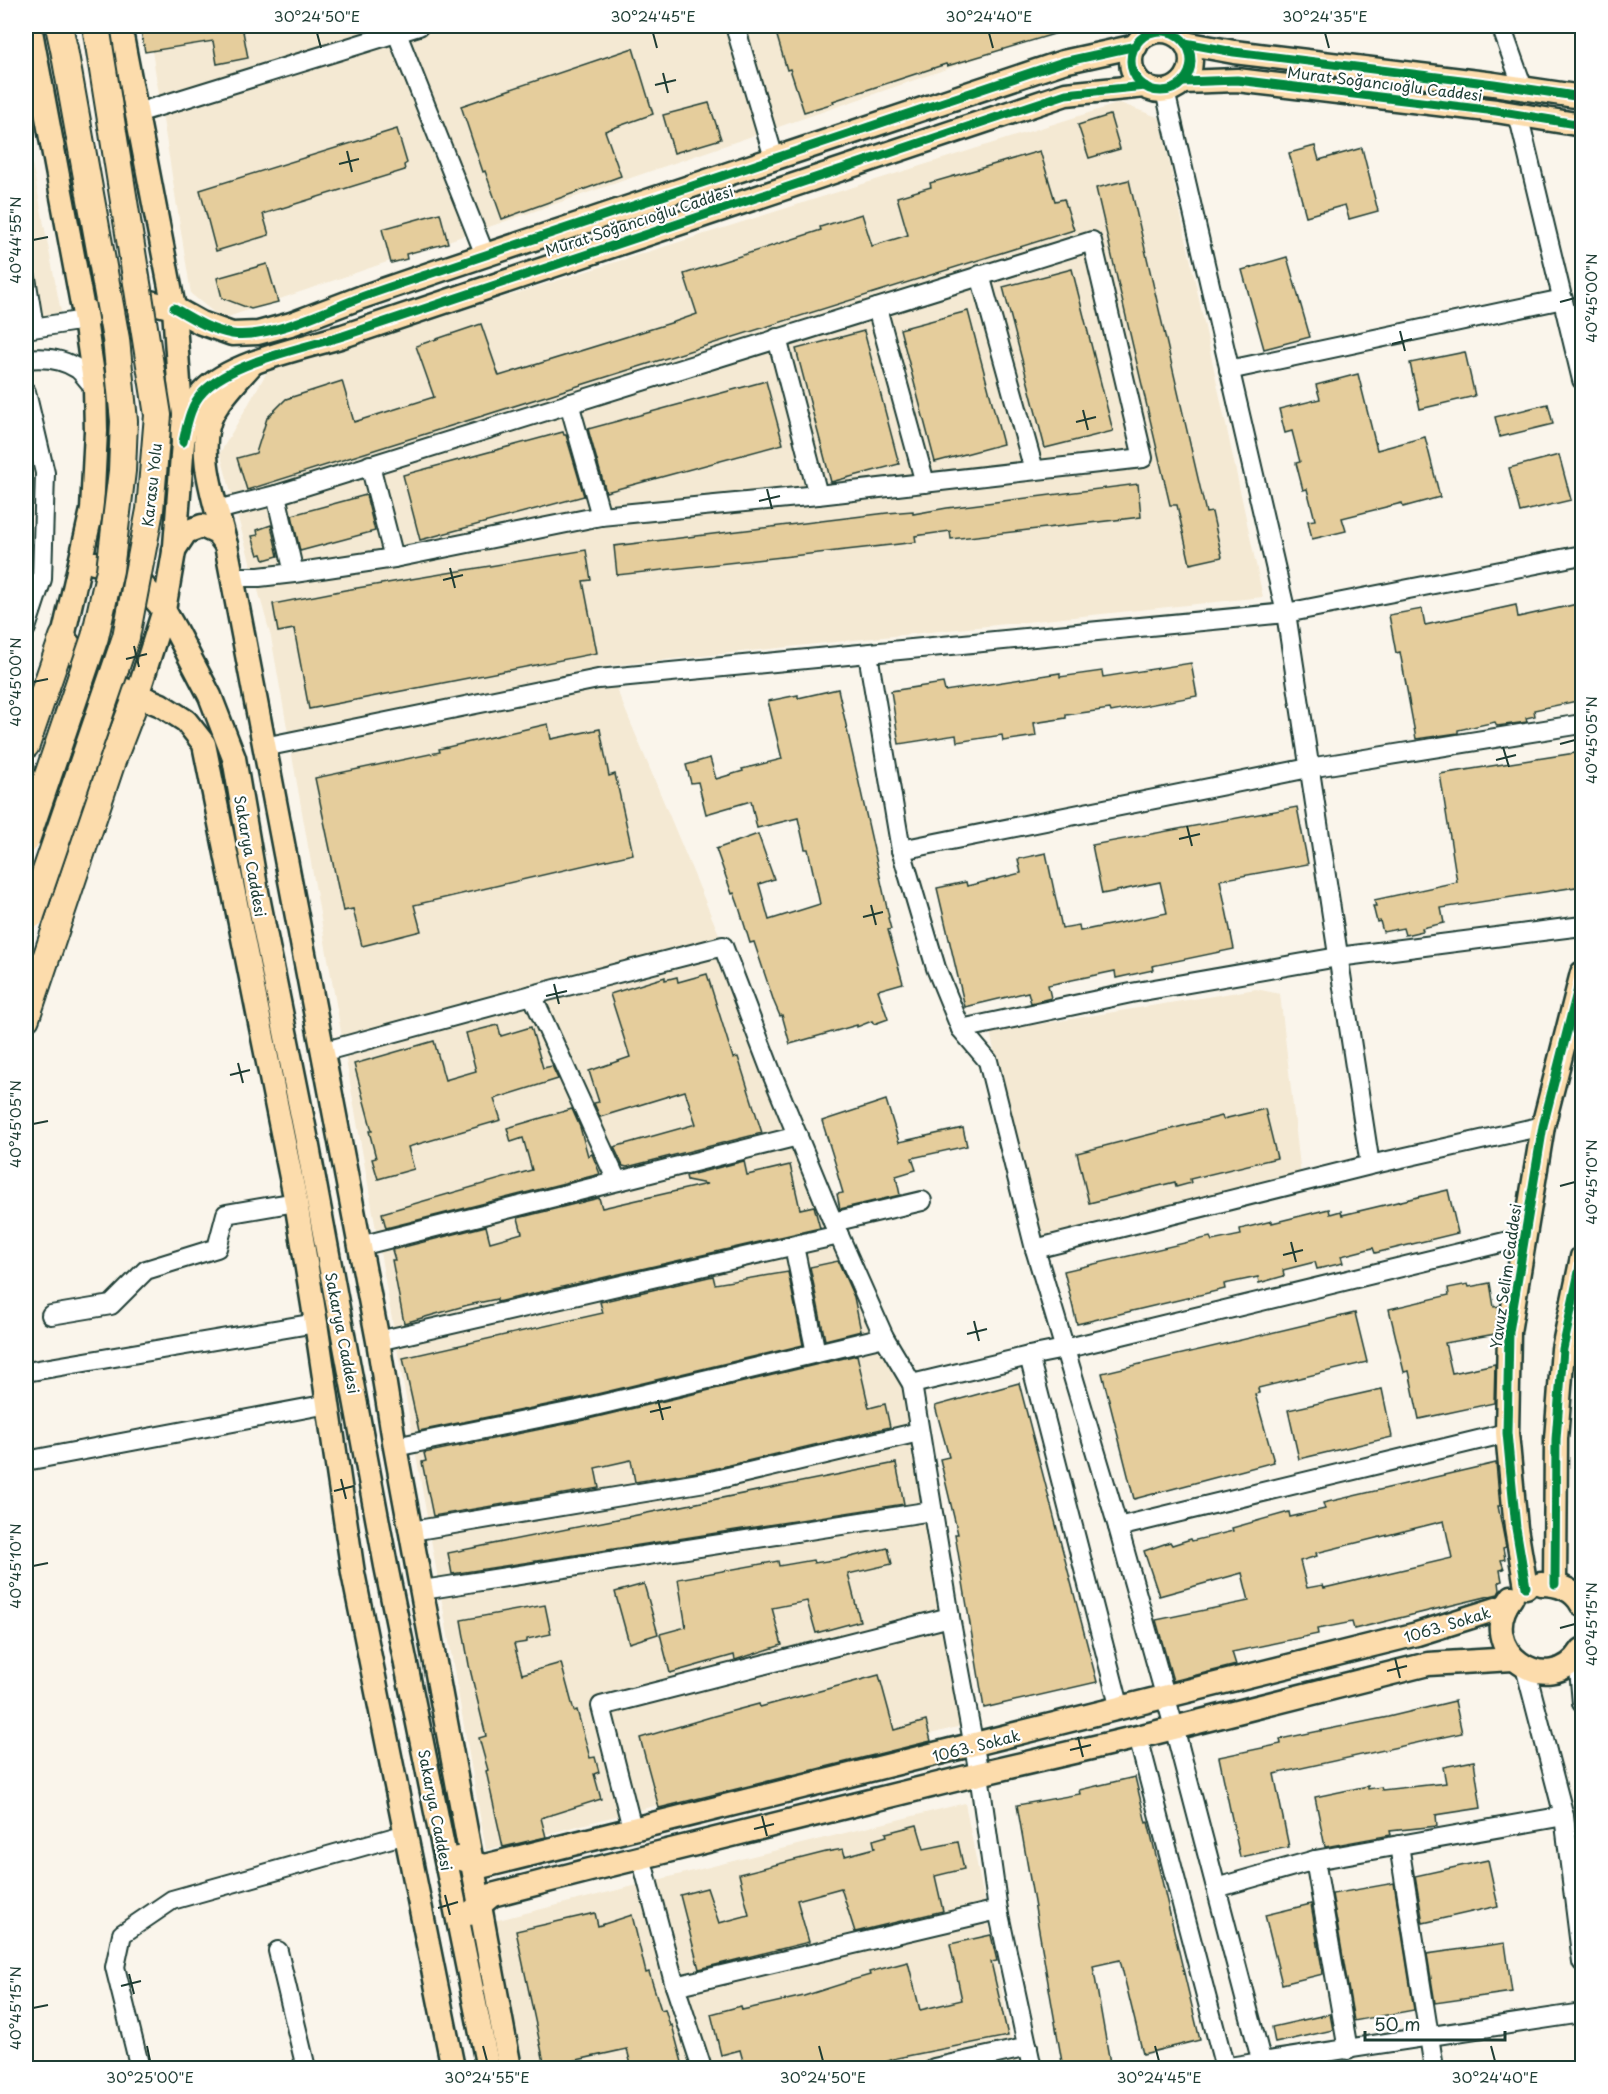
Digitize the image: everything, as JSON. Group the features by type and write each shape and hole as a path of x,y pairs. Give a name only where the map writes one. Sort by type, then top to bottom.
{"highway":[{"name":"Karasu Yolu","path":"28,923 126,637 150,510 158,415 96,26"},
{"name":"Karasu Yolu","path":"26,840 95,637 110,570 122,471 124,421 116,339 62,37"},
{"path":"26,745 63,637"},
{"path":"26,1018 108,771 137,696"}],"main road":[{"path":"30,26 85,321 94,388 96,432 92,510 63,637"},
{"path":"120,26 174,308 183,442 174,550 164,610 137,696"},
{"path":"1161,31 1178,37 1185,43 1191,58 1188,75 1164,86 1134,72 1132,54 1141,36 1161,31"},
{"name":"Murat Soğancıoğlu Caddesi","path":"85,321 126,296 174,308 201,323 232,334 258,333 291,324 485,255 1141,36"},
{"name":"Murat Soğancıoğlu Caddesi","path":"1185,43 1234,52 1582,97"},
{"name":"Murat Soğancıoğlu Caddesi","path":"183,442 192,410 202,392 225,375 252,364 343,336 1066,93 1237,80 1518,114 1582,125"},
{"path":"252,364 214,412 207,433 206,452 211,489 226,545 378,1341 395,1447 510,2068"},
{"path":"178,503 198,509 217,510"},
{"path":"174,550 186,532 202,526 217,533 226,545"},
{"name":"Sakarya Caddesi","path":"81,561 127,567 164,610 210,696 234,758 257,892 306,1136 386,1566 488,2068"},
{"name":"Sakarya Caddesi","path":"63,637 96,678 161,705 186,721 204,744 296,1202 353,1573 453,2068"},
{"name":"Yavuz Selim Caddesi","path":"1526,1587 1516,1528 1507,1433 1509,1332 1543,1126 1582,973"},
{"path":"1519,1663 1505,1647 1501,1634 1501,1620 1506,1606 1514,1595 1526,1587 1540,1584 1572,1592 1556,1439 1563,1349 1582,1257"},
{"name":"1063. Sokak","path":"445,1854 484,1866 1417,1634 1506,1606"},
{"name":"1063. Sokak","path":"458,1922 492,1895 1428,1664 1519,1663 1538,1671 1552,1671 1566,1666 1580,1653"}],"street":[{"path":"137,113 396,29 419,26"},
{"path":"735,26 774,158"},
{"path":"1501,26 1523,88"},
{"path":"396,29 485,255"},
{"path":"1164,86 1286,613 1370,1165"},
{"path":"1518,114 1582,380"},
{"path":"217,510 276,495 1092,240 1143,458 818,495 601,516 394,558 294,573 231,577"},
{"path":"980,275 1034,470"},
{"path":"26,278 30,328 85,321"},
{"path":"1229,370 1563,299"},
{"path":"877,308 925,483"},
{"path":"777,338 818,495"},
{"path":"26,359 58,360 78,369 94,388"},
{"path":"26,392 45,473 42,579 26,628"},
{"path":"569,403 601,516"},
{"path":"370,465 394,558"},
{"path":"276,495 294,573"},
{"path":"264,747 598,679 1286,613 1582,555"},
{"path":"868,654 901,850 936,968 961,1029 988,1061 1035,1249 1118,1527 1174,1727 1262,2063"},
{"path":"901,850 1309,768 1582,724"},
{"path":"961,1029 1131,993 1338,957 1582,926"},
{"path":"322,1052 723,946 772,1074 836,1229 884,1337 912,1384 918,1432 979,1774 998,1910 1032,2068"},
{"path":"532,995 617,1180"},
{"path":"1035,1249 1370,1165 1543,1126"},
{"path":"360,1246 798,1136"},
{"path":"378,1341 794,1246 836,1229 922,1201"},
{"path":"51,1315 111,1305 146,1270 217,1248 226,1214 296,1202"},
{"path":"912,1384 1525,1237"},
{"path":"794,1246 816,1353"},
{"path":"26,1372 316,1323"},
{"path":"395,1447 578,1410 884,1337"},
{"path":"1029,1356 1120,1709"},
{"path":"26,1461 328,1404"},
{"path":"412,1531 711,1481 918,1432"},
{"path":"1118,1527 1507,1433"},
{"path":"423,1590 932,1511"},
{"path":"632,1828 601,1706 950,1617"},
{"path":"1580,1653 1582,1703"},
{"path":"1519,1663 1564,1816 1580,1913 1582,1962"},
{"path":"1138,1737 1223,2068 1340,2057 1429,2038 1582,2013"},
{"path":"1216,1888 1316,1860 1564,1816"},
{"path":"140,2068 115,1967 122,1934 172,1900 406,1834"},
{"path":"1399,1845 1434,2068"},
{"path":"641,1857 675,1986 702,2068"},
{"path":"1316,1860 1340,2057"},
{"path":"675,1986 998,1910"},
{"path":"278,1950 306,2068"},
{"path":"934,2068 1028,2047"}],"shaded area":[{"path":"148,26 1071,26 222,319 191,294"},
{"path":"1120,103 1160,118 1263,597 607,666 905,1380 961,1726 486,1850 271,637 220,453 267,372"},
{"path":"26,132 61,312 26,320"},
{"path":"1256,989 1280,994 1301,1175 1036,1239 990,1032"},
{"path":"965,1803 1017,2068 500,2068 478,1925"}],"building":[{"path":"140,26 242,26 248,58 217,64 213,41 145,52"},
{"path":"774,26 1071,26 1071,29 947,66 946,64 804,112 790,69 787,70"},
{"path":"633,48 653,114 605,131 621,176 502,219 485,171 483,172 461,106"},
{"path":"709,103 721,139 674,153 663,115"},
{"path":"1110,115 1120,149 1089,158 1078,125"},
{"path":"397,129 407,163 404,165 405,170 263,214 269,235 216,251 200,190"},
{"path":"1315,146 1319,160 1362,148 1378,211 1349,219 1345,205 1306,216 1289,153"},
{"path":"1040,151 1055,201 1064,199 1074,230 247,490 237,458 256,453 267,418 286,399 342,381 354,422 434,397 416,346 481,324 499,376 674,322 697,314 684,274 821,230 820,227 862,214 872,246 908,235 897,197 931,187 930,183"},
{"path":"1129,180 1206,513 1212,512 1222,557 1190,564 1177,505 1170,505 1096,188"},
{"path":"440,213 448,243 406,254 407,259 391,263 382,229"},
{"path":"1287,257 1310,337 1264,349 1242,270"},
{"path":"267,264 278,302 251,309 222,298 217,278"},
{"path":"1072,269 1113,431 1045,448 1003,287"},
{"path":"968,311 1003,444 935,462 900,329"},
{"path":"864,331 899,464 831,482 796,349"},
{"path":"1465,352 1475,396 1420,409 1410,363"},
{"path":"1358,374 1377,450 1425,437 1440,497 1403,507 1402,503 1342,518 1346,531 1312,539 1308,521 1315,520 1307,489 1303,490 1296,463 1300,462 1292,431 1285,433 1279,409 1320,399 1316,385"},
{"path":"766,381 783,444 606,492 588,429"},
{"path":"1548,404 1553,424 1500,437 1495,417"},
{"path":"563,432 566,435 584,496 420,540 403,475"},
{"path":"1559,455 1571,500 1520,512 1509,468"},
{"path":"1138,484 1141,517 951,539 950,531 915,536 916,542 617,575 614,546 887,513 913,511 913,514"},
{"path":"366,495 375,531 300,551 292,515"},
{"path":"271,525 278,556 264,560 262,554 258,555 252,536 258,535 257,530"},
{"path":"586,550 591,580 583,581 597,653 309,709 294,629 278,632 273,604"},
{"path":"1582,603 1582,700 1534,710 1535,716 1526,718 1527,722 1497,726 1495,722 1458,730 1458,733 1416,739 1400,652 1396,653 1389,615 1422,609 1425,625 1516,605 1518,617"},
{"path":"1191,663 1197,696 1111,712 1110,709 1066,715 1066,718 1034,723 1036,736 1003,741 1002,735 957,742 956,735 899,744 891,691 943,683 945,691 1060,673 1060,677 1102,671 1103,677"},
{"path":"838,689 889,917 891,929 888,930 903,983 878,990 888,1019 874,1024 872,1021 790,1044 782,1015 780,1016 774,1002 754,942 750,943 738,904 734,893 732,894 716,849 758,834 774,879 759,884 769,920 820,904 808,849 805,849 798,818 757,828 751,801 706,814 698,782 691,783 686,765 710,758 716,779 743,771 742,769 782,759 768,701 798,695 798,698"},
{"path":"548,724 551,739 600,729 609,776 615,774 633,854 414,905 421,931 362,946 353,909 343,911 315,778 440,752 439,749"},
{"path":"1582,752 1582,886 1441,908 1444,923 1405,935 1403,928 1383,932 1380,921 1377,922 1373,906 1376,906 1374,900 1457,882 1440,774"},
{"path":"1297,807 1308,864 1220,880 1234,949 1152,966 1153,970 1116,978 1115,971 1048,985 1051,998 1031,1003 1028,992 965,1007 937,888 966,882 967,886 1021,873 1018,859 1046,853 1062,928 1079,925 1080,931 1167,913 1160,882 1102,894 1092,845"},
{"path":"707,974 733,1058 738,1057 762,1133 627,1167 623,1166 614,1147 696,1124 685,1091 600,1117 594,1103 599,1102 589,1071 630,1057 610,994 665,977 665,980 677,977 678,982"},
{"path":"498,1025 501,1036 531,1027 543,1068 552,1066 558,1079 494,1099 501,1120 408,1147 414,1169 378,1179 372,1159 376,1158 369,1131 372,1131 354,1064 434,1041 445,1080 476,1071 466,1033"},
{"path":"886,1100 899,1142 963,1128 967,1146 912,1158 916,1170 896,1176 900,1195 840,1209 837,1194 843,1193 822,1121"},
{"path":"572,1109 588,1156 592,1154 600,1174 386,1228 382,1213 532,1170 523,1138 511,1142 507,1128"},
{"path":"1265,1109 1277,1158 1190,1179 1191,1183 1176,1187 1175,1182 1089,1203 1077,1153 1222,1116 1223,1119"},
{"path":"744,1161 747,1175 790,1165 800,1209 814,1206 820,1228 497,1302 497,1299 468,1305 404,1323 392,1250 486,1226 490,1242 522,1233 518,1218 599,1198 602,1208 707,1184 687,1180 686,1176"},
{"path":"1448,1190 1458,1233 1375,1253 1373,1248 1341,1256 1343,1263 1317,1269 1315,1262 1283,1270 1284,1276 1259,1283 1258,1277 1224,1284 1225,1289 1077,1324 1064,1271 1210,1237 1212,1241 1241,1235 1240,1229 1272,1221 1272,1223 1329,1209 1330,1214 1341,1211 1342,1215"},
{"path":"838,1261 854,1297 861,1331 825,1340 810,1267"},
{"path":"788,1272 803,1345 576,1399 419,1431 403,1358 603,1313 600,1302 713,1276 715,1284"},
{"path":"1490,1283 1494,1307 1500,1306 1495,1334 1445,1343 1452,1373 1495,1364 1494,1403 1419,1419 1409,1371 1404,1372 1389,1309 1449,1295 1448,1288"},
{"path":"1355,1313 1367,1362 1258,1388 1259,1393 1255,1394 1274,1462 1134,1499 1102,1373"},
{"path":"857,1355 869,1408 885,1404 890,1427 709,1470 635,1482 631,1460 595,1468 599,1488 433,1516 422,1462 426,1461 424,1453 580,1421"},
{"path":"1019,1383 1097,1682 984,1708 955,1534 958,1534 940,1459 949,1457 935,1406"},
{"path":"1382,1389 1392,1437 1299,1459 1288,1410"},
{"path":"896,1463 904,1504 452,1574 448,1553"},
{"path":"1496,1463 1500,1506 1498,1506 1506,1547 1503,1548 1505,1559 1501,1560 1504,1569 1500,1570 1502,1581 1499,1582 1498,1594 1354,1629 1352,1622 1317,1629 1318,1634 1232,1652 1236,1665 1173,1681 1156,1620 1249,1601 1242,1573 1159,1596 1144,1551 1170,1542 1172,1545 1233,1531 1232,1528 1289,1512 1290,1517 1325,1509 1323,1503","holes":["1444,1521 1452,1558 1324,1588 1323,1585 1307,1588 1300,1561 1317,1556 1316,1553"]},
{"path":"888,1548 892,1564 848,1574 860,1621 816,1633 807,1601 772,1608 782,1645 735,1660 734,1655 670,1673 660,1634 686,1627 678,1579 778,1561 779,1566 813,1560 814,1563"},
{"path":"644,1584 658,1634 629,1643 615,1592"},
{"path":"545,1605 551,1634 514,1644 522,1674 561,1663 590,1758 595,1757 599,1772 594,1774 601,1799 541,1818 546,1837 503,1847 486,1771 488,1770 479,1738 486,1736 461,1620"},
{"path":"879,1675 894,1730 926,1721 931,1741 659,1808 640,1738 759,1704 760,1707"},
{"path":"1455,1701 1462,1733 1274,1774 1289,1847 1240,1857 1219,1757 1281,1744 1280,1739"},
{"path":"1474,1761 1481,1808 1436,1815 1437,1826 1390,1831 1391,1835 1325,1847 1315,1797 1368,1786 1368,1789 1381,1787 1382,1790 1446,1783 1443,1767"},
{"path":"1135,1777 1146,1823 1148,1822 1200,2040 1143,2054 1120,1960 1093,1966 1110,2063 1063,2068 1017,1805 1080,1794 1079,1790"},
{"path":"917,1825 924,1849 958,1842 964,1869 935,1876 943,1911 855,1932 841,1888 797,1900 809,1942 699,1969 680,1895 707,1888 719,1923 749,1915 739,1874 826,1852 843,1849 845,1856 875,1848 873,1840 887,1836 886,1833"},
{"path":"1488,1860 1498,1906 1423,1923 1415,1876"},
{"path":"1394,1883 1414,2010 1354,2021 1332,1894"},
{"path":"1311,1904 1323,1974 1282,1984 1265,1915"},
{"path":"595,1913 598,1926 632,1915 646,1973 649,1972 661,2010 665,2009 670,2026 672,2025 683,2066 635,2068 634,2064 631,2065 627,2049 545,2067 516,1931"},
{"path":"991,1935 997,1961 991,1962 1008,2036 897,2058 867,2068 745,2068 740,2050 721,2055 711,2014 741,2006 742,2010 804,1996 870,1975 869,1972 908,1962 920,2010 962,2000 950,1944"},
{"path":"1505,1943 1512,1992 1435,2003 1427,1954"},
{"path":"1330,2014 1333,2030 1275,2043 1272,2027"}],"cycle path":[{"path":"1161,31 1182,40 1191,61 1182,82 1161,91 1140,82 1131,61 1140,40 1161,31"},
{"path":"1185,43 1234,52 1582,97"},
{"path":"174,308 209,327 232,334 263,332 279,328 390,287 1063,62 1136,46"},
{"path":"1183,82 1237,80 1496,111 1582,125"},
{"path":"183,442 195,403 203,392 215,381 249,364 343,336 1066,94 1145,86"},
{"path":"1526,1587 1516,1528 1507,1433 1509,1332 1543,1126 1582,973"},
{"path":"1555,1584 1556,1439 1563,1349 1582,1257"}]}
